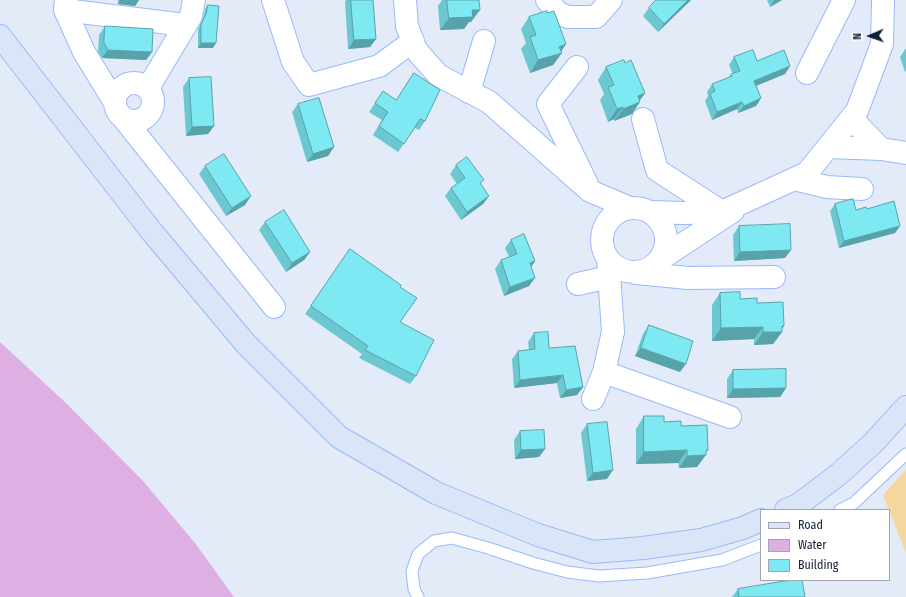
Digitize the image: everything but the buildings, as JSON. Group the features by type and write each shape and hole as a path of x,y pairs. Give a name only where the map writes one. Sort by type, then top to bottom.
{"main road":[{"path":"0,36 152,232 246,344 339,437 436,493 538,535 593,552 643,548 701,540 743,528 760,520"},
{"path":"788,509 798,505 839,474 874,443 906,407"}],"street":[{"path":"148,88 191,16 194,0"},
{"path":"273,0 292,62 308,85 379,66 412,42"},
{"path":"405,0 407,26 412,42 416,50 438,75 489,102 590,191 659,218 664,227 667,238 666,248 662,258"},
{"path":"547,0 558,13 568,18 596,17 611,0"},
{"path":"807,73 844,0"},
{"path":"593,399 604,372 613,332 608,268 602,238 604,228 614,214 622,210 683,213 722,212 807,173 857,111 882,44 883,0"},
{"path":"66,5 185,26"},
{"path":"66,5 84,52 119,110 274,307"},
{"path":"469,92 484,41"},
{"path":"577,67 548,104 590,191 604,228"},
{"path":"130,83 137,83 148,88 153,100 151,112 142,120 130,121 119,110 116,94 119,89 130,83"},
{"path":"147,116 149,150"},
{"path":"851,118 880,149"},
{"path":"643,119 657,170 722,212"},
{"path":"828,147 880,149 906,154"},
{"path":"794,179 826,187 862,189"},
{"path":"635,273 646,271 655,266 662,258 749,200"},
{"path":"578,284 608,268 615,266 624,271 635,273 688,278 774,277"},
{"path":"604,372 730,417"}],"lane":[{"path":"842,509 854,503 906,454"},
{"path":"418,597 414,589 412,571 418,554 434,541 452,538 567,572 599,576 647,573 722,560 760,545"}],"shaded area":[{"path":"906,469 906,553 890,513 890,509 889,509 883,495"}],"water":[{"path":"0,342 67,404 143,481 195,543 234,597 0,597"}]}
